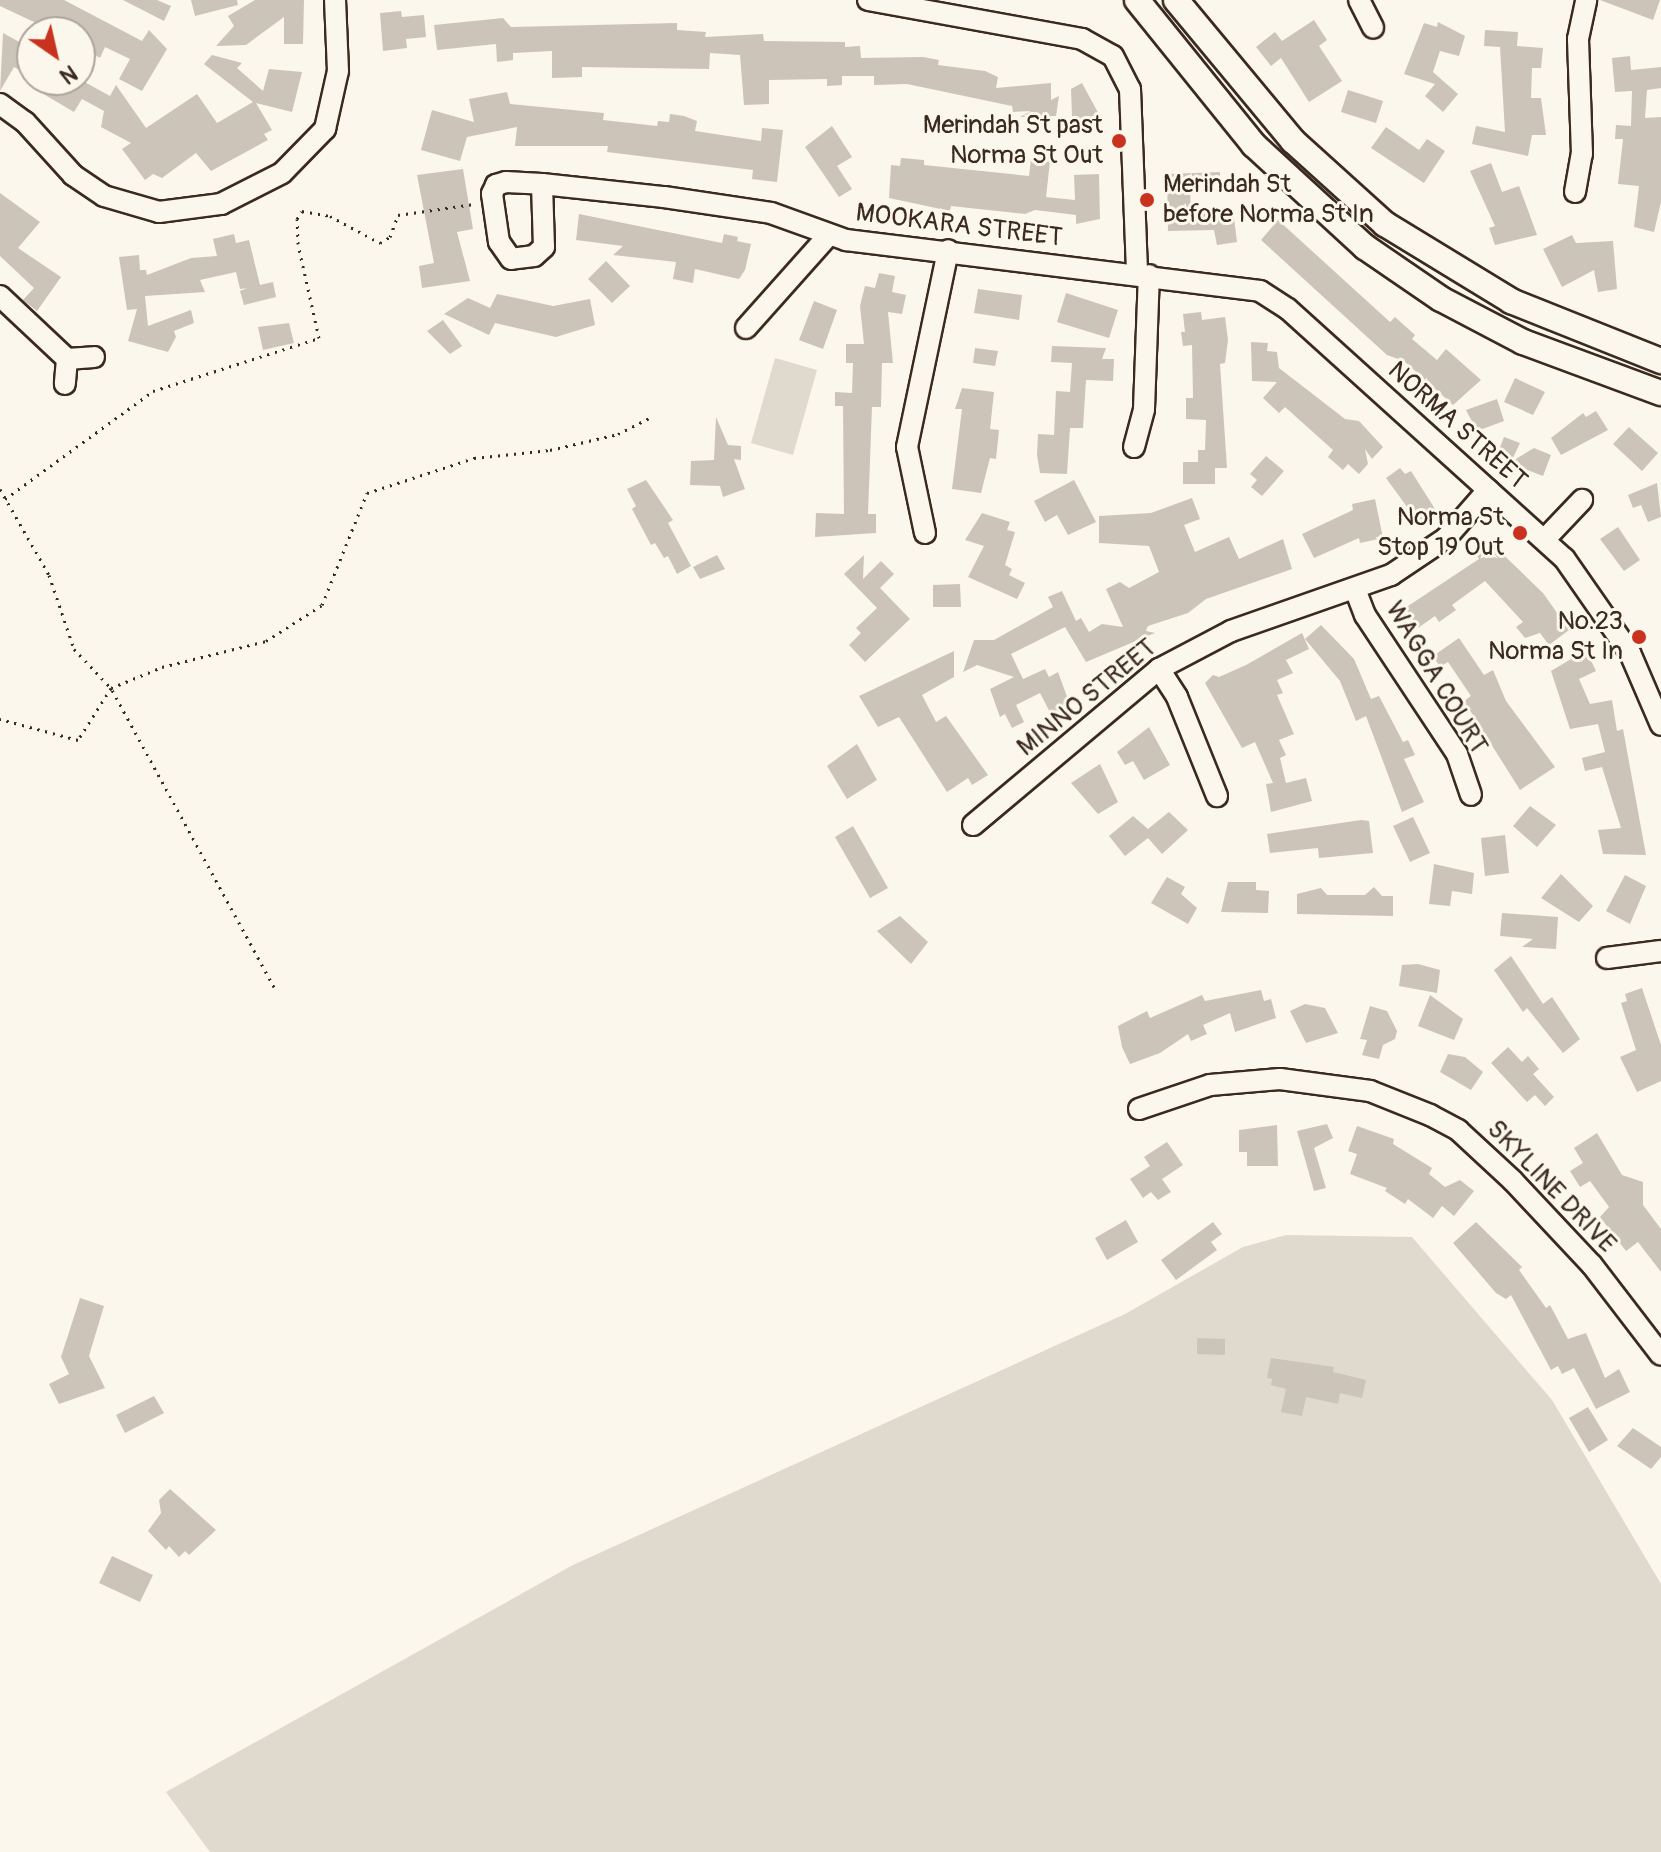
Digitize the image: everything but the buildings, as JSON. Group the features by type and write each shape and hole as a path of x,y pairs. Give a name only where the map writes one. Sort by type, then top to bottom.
{"main road":[{"path":"1137,0 1254,145 1365,247 1441,299 1523,342 1661,393"},
{"path":"1176,0 1273,120 1385,224 1511,301 1661,361"}],"street":[{"path":"868,0 1082,39 1113,56 1130,89 1143,275 1144,409 1134,447"},
{"path":"1359,0 1373,28"},
{"path":"1575,192 1582,154 1578,39 1586,0"},
{"path":"0,104 25,122 73,175 113,200 159,212 221,204 282,173 325,129 338,71 338,4"},
{"name":"MOOKARA STREET","path":"494,201 493,189 501,183 542,184 771,213 829,235 1143,275"},
{"path":"494,201 502,252 517,260 534,256 544,247 542,184"},
{"path":"746,328 829,235"},
{"path":"925,533 907,447 948,250"},
{"name":"NORMA STREET","path":"1143,275 1234,285 1270,296 1545,539 1596,599 1654,686 1661,725"},
{"path":"0,296 67,359 94,357"},
{"path":"65,384 67,359"},
{"name":"MINNO STREET","path":"973,825 1159,669 1231,631 1391,575 1430,550 1488,490"},
{"path":"1545,539 1582,500"},
{"name":"WAGGA COURT","path":"1355,589 1365,615 1457,754 1471,795"},
{"path":"1159,669 1177,697 1217,796"},
{"path":"1607,958 1661,951"},
{"name":"SKYLINE DRIVE","path":"1139,1109 1210,1085 1280,1079 1370,1091 1430,1115 1458,1130 1513,1181 1592,1265 1661,1355"}],"path":[{"path":"5,499 153,391 319,338 298,244 297,219 302,211 330,216 380,243 390,237 398,215 494,201"},
{"path":"0,719 78,740 111,688 162,667 266,641 322,605 367,493 474,458 550,450 618,434 651,417"},
{"path":"0,489 49,575 74,649 111,688 274,987"}],"shaded area":[{"path":"775,358 817,370 793,455 751,443"},
{"path":"1286,1235 1412,1237 1552,1400 1661,1584 1661,1852 210,1852 166,1792 573,1565 1125,1314 1243,1247"}],"place":[{"name":"Merindah St past Norma St Out","path":"1119,141"},
{"name":"Merindah St before Norma St In","path":"1147,200"},
{"name":"Norma St Stop 19 Out","path":"1520,533"},
{"name":"No.23 Norma St In","path":"1639,637"}]}
